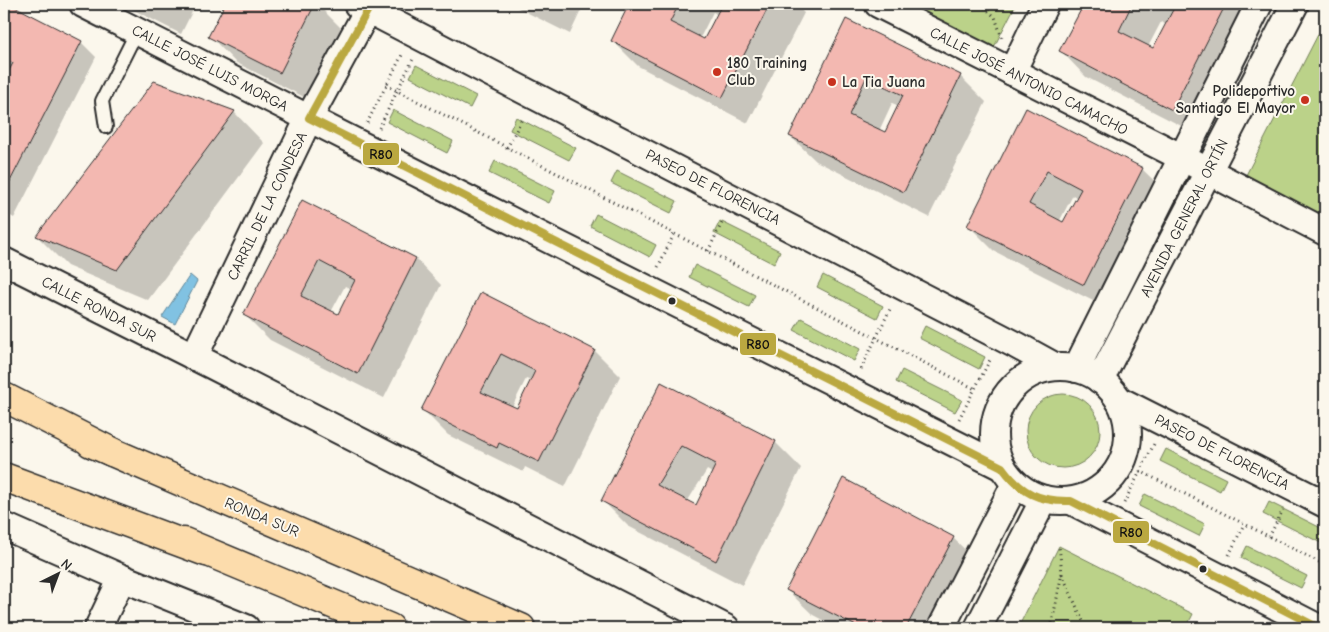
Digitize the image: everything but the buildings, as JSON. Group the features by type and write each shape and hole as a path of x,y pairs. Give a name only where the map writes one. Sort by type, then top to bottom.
{"main road":[{"path":"4,397 112,452"},
{"name":"RONDA SUR","path":"4,405 521,628"},
{"path":"4,464 206,552 390,628"},
{"path":"4,477 206,552"}],"street":[{"name":"CALLE JOSÉ LUIS MORGA","path":"84,4 310,118"},
{"name":"CALLE JOSÉ ANTONIO CAMACHO","path":"878,4 1208,171"},
{"path":"1012,72 1045,4"},
{"name":"AVENIDA GENERAL ORTÍN","path":"1066,368 1181,158 1259,4"},
{"name":"AVENIDA GENERAL ORTÍN","path":"1100,380 1295,4"},
{"name":"CARRIL DE LA CONDESA","path":"194,356 365,5"},
{"name":"PASEO DE FLORENCIA","path":"365,5 999,336 1066,368"},
{"path":"310,118 366,138 1008,475 1028,493 1044,499 1071,501 1086,497 1110,481 1118,470 1128,442 1128,428 1119,400 1108,386 1084,371 1066,368 1042,369 1028,375 1015,384 1005,396 998,409 994,423 993,438 996,453 1008,475"},
{"path":"1208,171 1325,232"},
{"name":"CALLE RONDA SUR","path":"4,261 726,628"},
{"name":"PASEO DE FLORENCIA","path":"1119,400 1325,504"},
{"path":"941,628 1008,475"},
{"path":"978,628 1044,499"},
{"path":"1071,501 1319,628"},
{"path":"4,526 122,578 246,628"},
{"path":"98,628 122,578"}],"lane":[{"path":"106,127 102,101 137,31"}],"path":[{"path":"366,138 386,85 403,52"},
{"path":"366,138 397,91 414,58"},
{"path":"386,85 975,389"},
{"path":"507,148 525,114"},
{"path":"708,251 725,216"},
{"path":"657,269 674,234"},
{"path":"860,373 894,301"},
{"path":"957,423 993,352"},
{"path":"1122,505 1157,439"},
{"path":"1140,471 1325,565"},
{"path":"1269,537 1286,505"},
{"path":"1227,559 1244,524"},
{"path":"1058,546 1062,574 1086,628"},
{"path":"1051,628 1062,574"}],"green space":[{"path":"906,4 1016,4 993,49"},
{"name":"Polideportivo Santiago El Mayor","path":"1325,21 1325,220 1244,179"},
{"path":"416,65 476,96 470,108 410,77"},
{"path":"393,110 453,141 447,153 387,122"},
{"path":"516,117 576,148 569,160 510,130"},
{"path":"495,161 555,191 549,203 489,173"},
{"path":"617,171 677,201 671,213 611,183"},
{"path":"596,214 656,245 650,257 590,226"},
{"path":"720,221 780,251 774,264 714,233"},
{"path":"695,265 755,295 749,307 689,277"},
{"path":"823,275 883,306 877,318 817,287"},
{"path":"801,318 860,349 854,361 794,330"},
{"path":"925,326 985,357 979,369 919,338"},
{"path":"902,370 962,400 955,412 896,382"},
{"path":"1056,394 1070,394 1084,400 1094,410 1100,424 1100,438 1094,452 1084,462 1070,468 1056,468 1042,462 1032,452 1026,438 1026,424 1032,410 1042,400"},
{"path":"1166,449 1226,479 1220,491 1160,461"},
{"path":"1145,494 1205,524 1199,536 1139,506"},
{"path":"1269,502 1325,530 1323,544 1263,514"},
{"path":"1059,546 1193,614 1186,628 1018,628"},
{"path":"1247,546 1307,576 1301,588 1241,558"}],"water":[{"path":"190,275 197,281 175,324 162,317"}],"transit line":[{"name":"R80","path":"371,4 309,118 1002,467 1016,483 1032,494 1049,500 1071,501 1319,628"}],"place":[{"name":"180 Training Club","path":"717,72"},
{"name":"La Tia Juana","path":"832,82"},
{"name":"Polideportivo Santiago El Mayor","path":"1305,100"}]}
